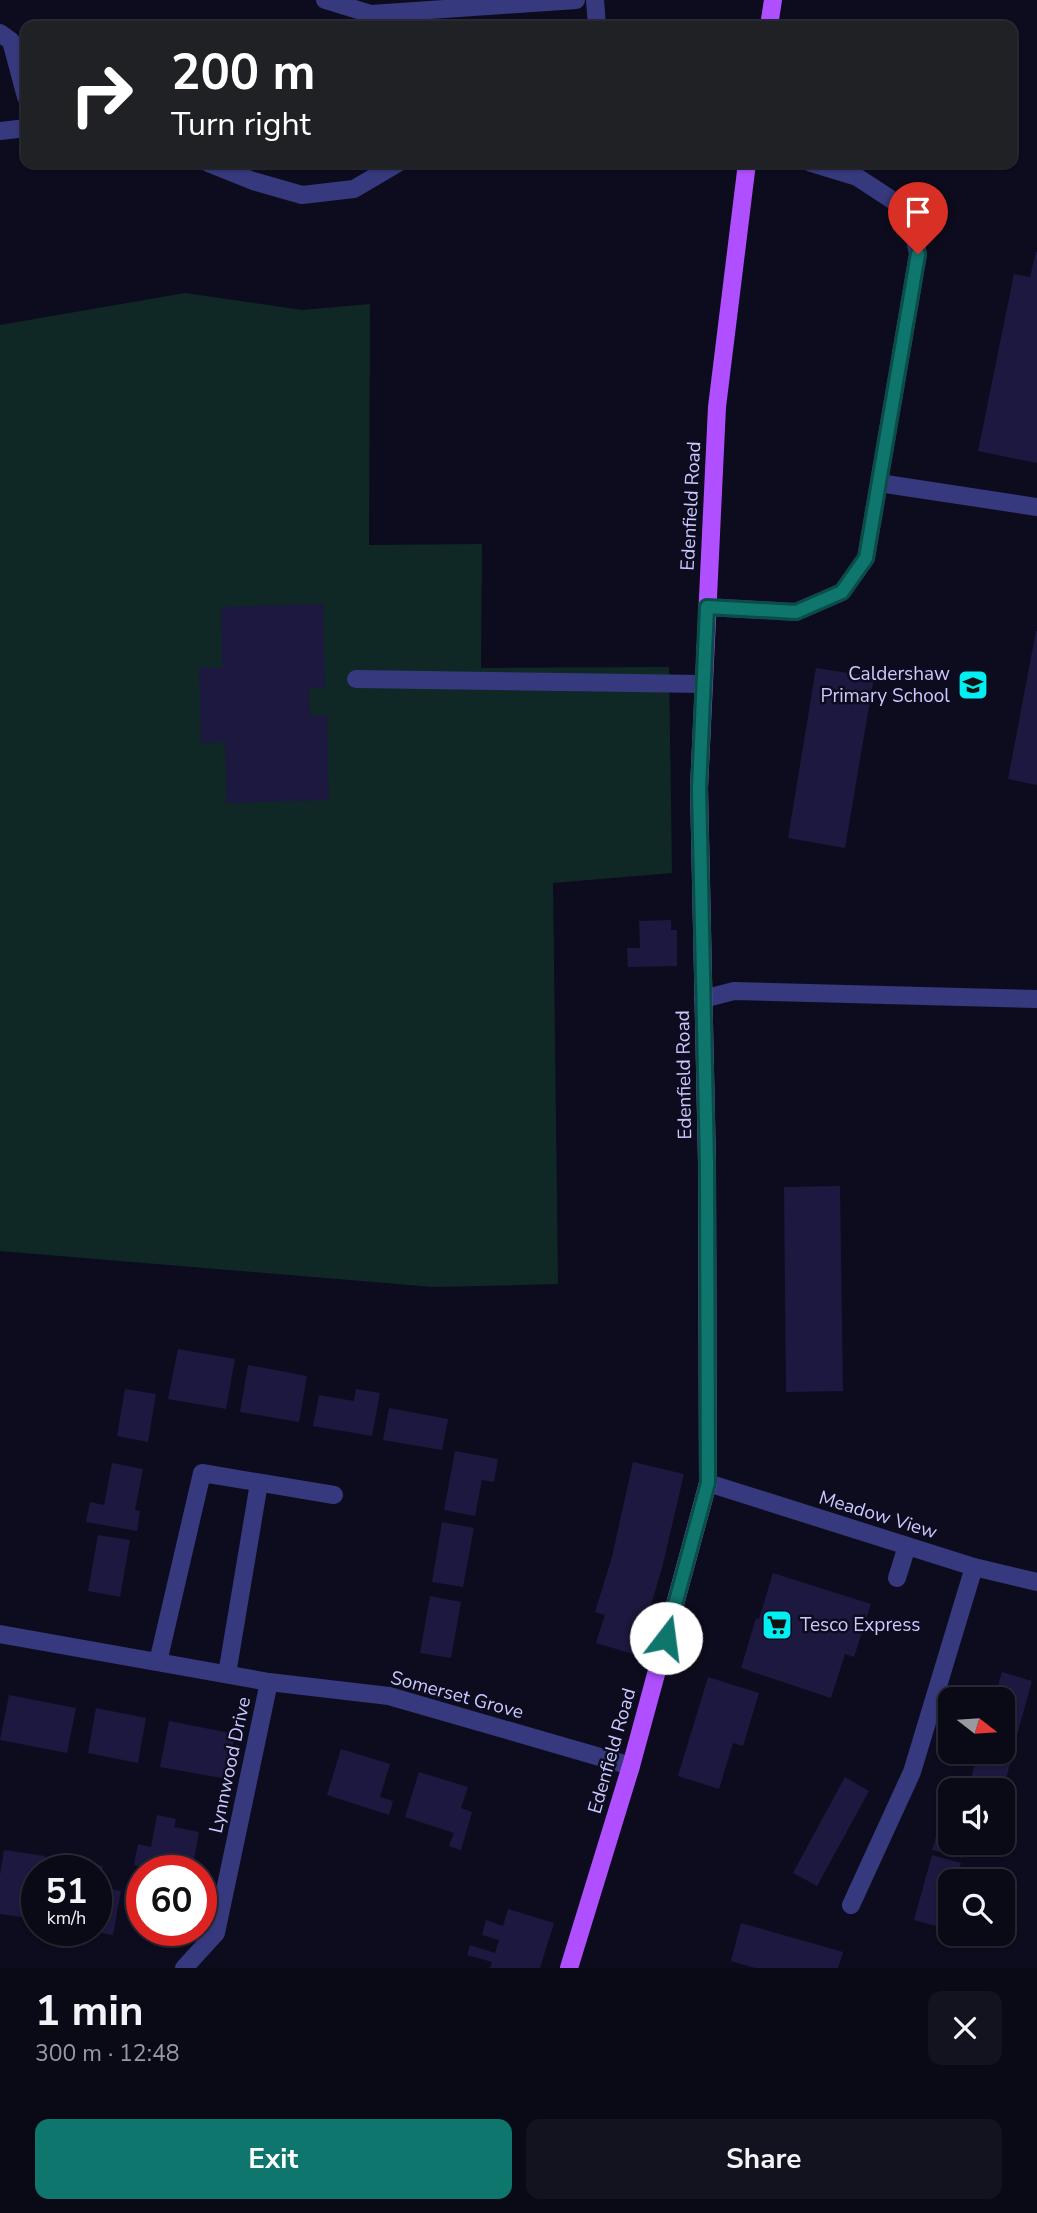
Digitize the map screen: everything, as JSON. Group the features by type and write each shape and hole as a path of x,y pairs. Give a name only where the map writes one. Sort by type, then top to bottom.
{"main road":[{"path":"770,21 773,0"},
{"name":"Edenfield Road","path":"569,1968 631,1766 708,1483 707,1177 699,788 717,407 746,168"}],"street":[{"path":"325,0 371,14 576,0"},
{"path":"595,0 597,21"},
{"path":"0,33 11,41 21,78"},
{"path":"0,131 21,129"},
{"path":"220,168 253,181 302,195 354,189 390,168"},
{"path":"707,607 796,612 842,592 866,558 918,254 909,211 857,177 827,168"},
{"path":"879,483 1037,507"},
{"path":"356,679 703,684"},
{"path":"703,999 734,991 1037,999"},
{"path":"158,1662 202,1474 334,1495"},
{"path":"227,1674 259,1483"},
{"name":"Meadow View","path":"708,1483 974,1567 1036,1576"},
{"path":"897,1578 907,1546"},
{"path":"851,1905 912,1772 974,1567"},
{"name":"Somerset Grove","path":"0,1634 269,1682 389,1696 631,1766"},
{"name":"Lynnwood Drive","path":"184,1968 216,1933 269,1682"}],"green space":[{"path":"185,293 302,310 370,304 369,545 482,544 481,668 669,667 672,873 553,883 558,1284 434,1287 0,1251 0,325"}],"building":[{"path":"1036,252 1037,463 978,451 1014,274 1030,277"},
{"path":"323,604 325,688 309,688 310,716 327,715 329,800 227,803 225,742 201,743 199,668 222,668 221,607"},
{"path":"1037,631 1037,785 1008,779"},
{"path":"816,668 874,677 845,848 788,838"},
{"path":"671,920 671,930 677,930 677,966 628,967 627,948 640,948 639,921"},
{"path":"840,1186 843,1391 786,1392 784,1187"},
{"path":"178,1349 235,1359 226,1409 168,1399"},
{"path":"248,1365 307,1376 299,1422 240,1412"},
{"path":"125,1389 156,1394 148,1442 117,1436"},
{"path":"356,1389 380,1393 372,1436 313,1426 319,1395 354,1401"},
{"path":"389,1408 448,1419 442,1450 383,1440"},
{"path":"455,1451 498,1459 494,1482 482,1480 475,1516 444,1510"},
{"path":"633,1462 684,1474 662,1568 636,1655 596,1643 605,1615 595,1612 612,1557"},
{"path":"112,1463 143,1469 135,1510 140,1511 137,1531 86,1522 90,1502 104,1505"},
{"path":"442,1522 474,1528 463,1587 432,1582"},
{"path":"98,1535 130,1540 120,1597 88,1591"},
{"path":"773,1573 871,1604 854,1657 845,1654 831,1698 741,1668"},
{"path":"430,1596 461,1602 451,1658 420,1653"},
{"path":"1002,1672 1032,1681 1017,1735 1015,1687 998,1687"},
{"path":"708,1677 759,1693 743,1746 733,1743 719,1789 678,1776"},
{"path":"9,1695 76,1708 67,1753 0,1740"},
{"path":"96,1708 146,1718 138,1763 88,1753"},
{"path":"169,1721 235,1734 227,1779 160,1767"},
{"path":"341,1749 390,1764 380,1797 393,1801 389,1815 327,1795"},
{"path":"975,1764 1010,1764 1006,1778 971,1778"},
{"path":"419,1772 468,1787 461,1808 472,1812 461,1850 449,1846 454,1833 405,1817"},
{"path":"845,1777 869,1791 817,1886 793,1873"},
{"path":"157,1815 176,1819 174,1827 199,1832 195,1855 136,1855 138,1844 151,1847"},
{"path":"938,1829 938,1852 932,1850"},
{"path":"4,1850 38,1855 21,1855 21,1917 0,1914 0,1875"},
{"path":"932,1855 961,1863 959,1869 938,1869 938,1927 914,1920"},
{"path":"112,1889 121,1891 112,1935"},
{"path":"508,1909 554,1923 540,1968 490,1968 492,1962 467,1955 470,1945 495,1953 499,1940 482,1935 486,1920 503,1926"},
{"path":"741,1923 843,1952 838,1968 755,1968 731,1961"}],"place":[{"name":"Caldershaw Primary School","path":"973,685"},
{"name":"Tesco Express","path":"777,1625"}],"route":[{"path":"666,1638 708,1483 707,1163 699,788 707,607 796,612 842,592 866,558 918,254"}]}
